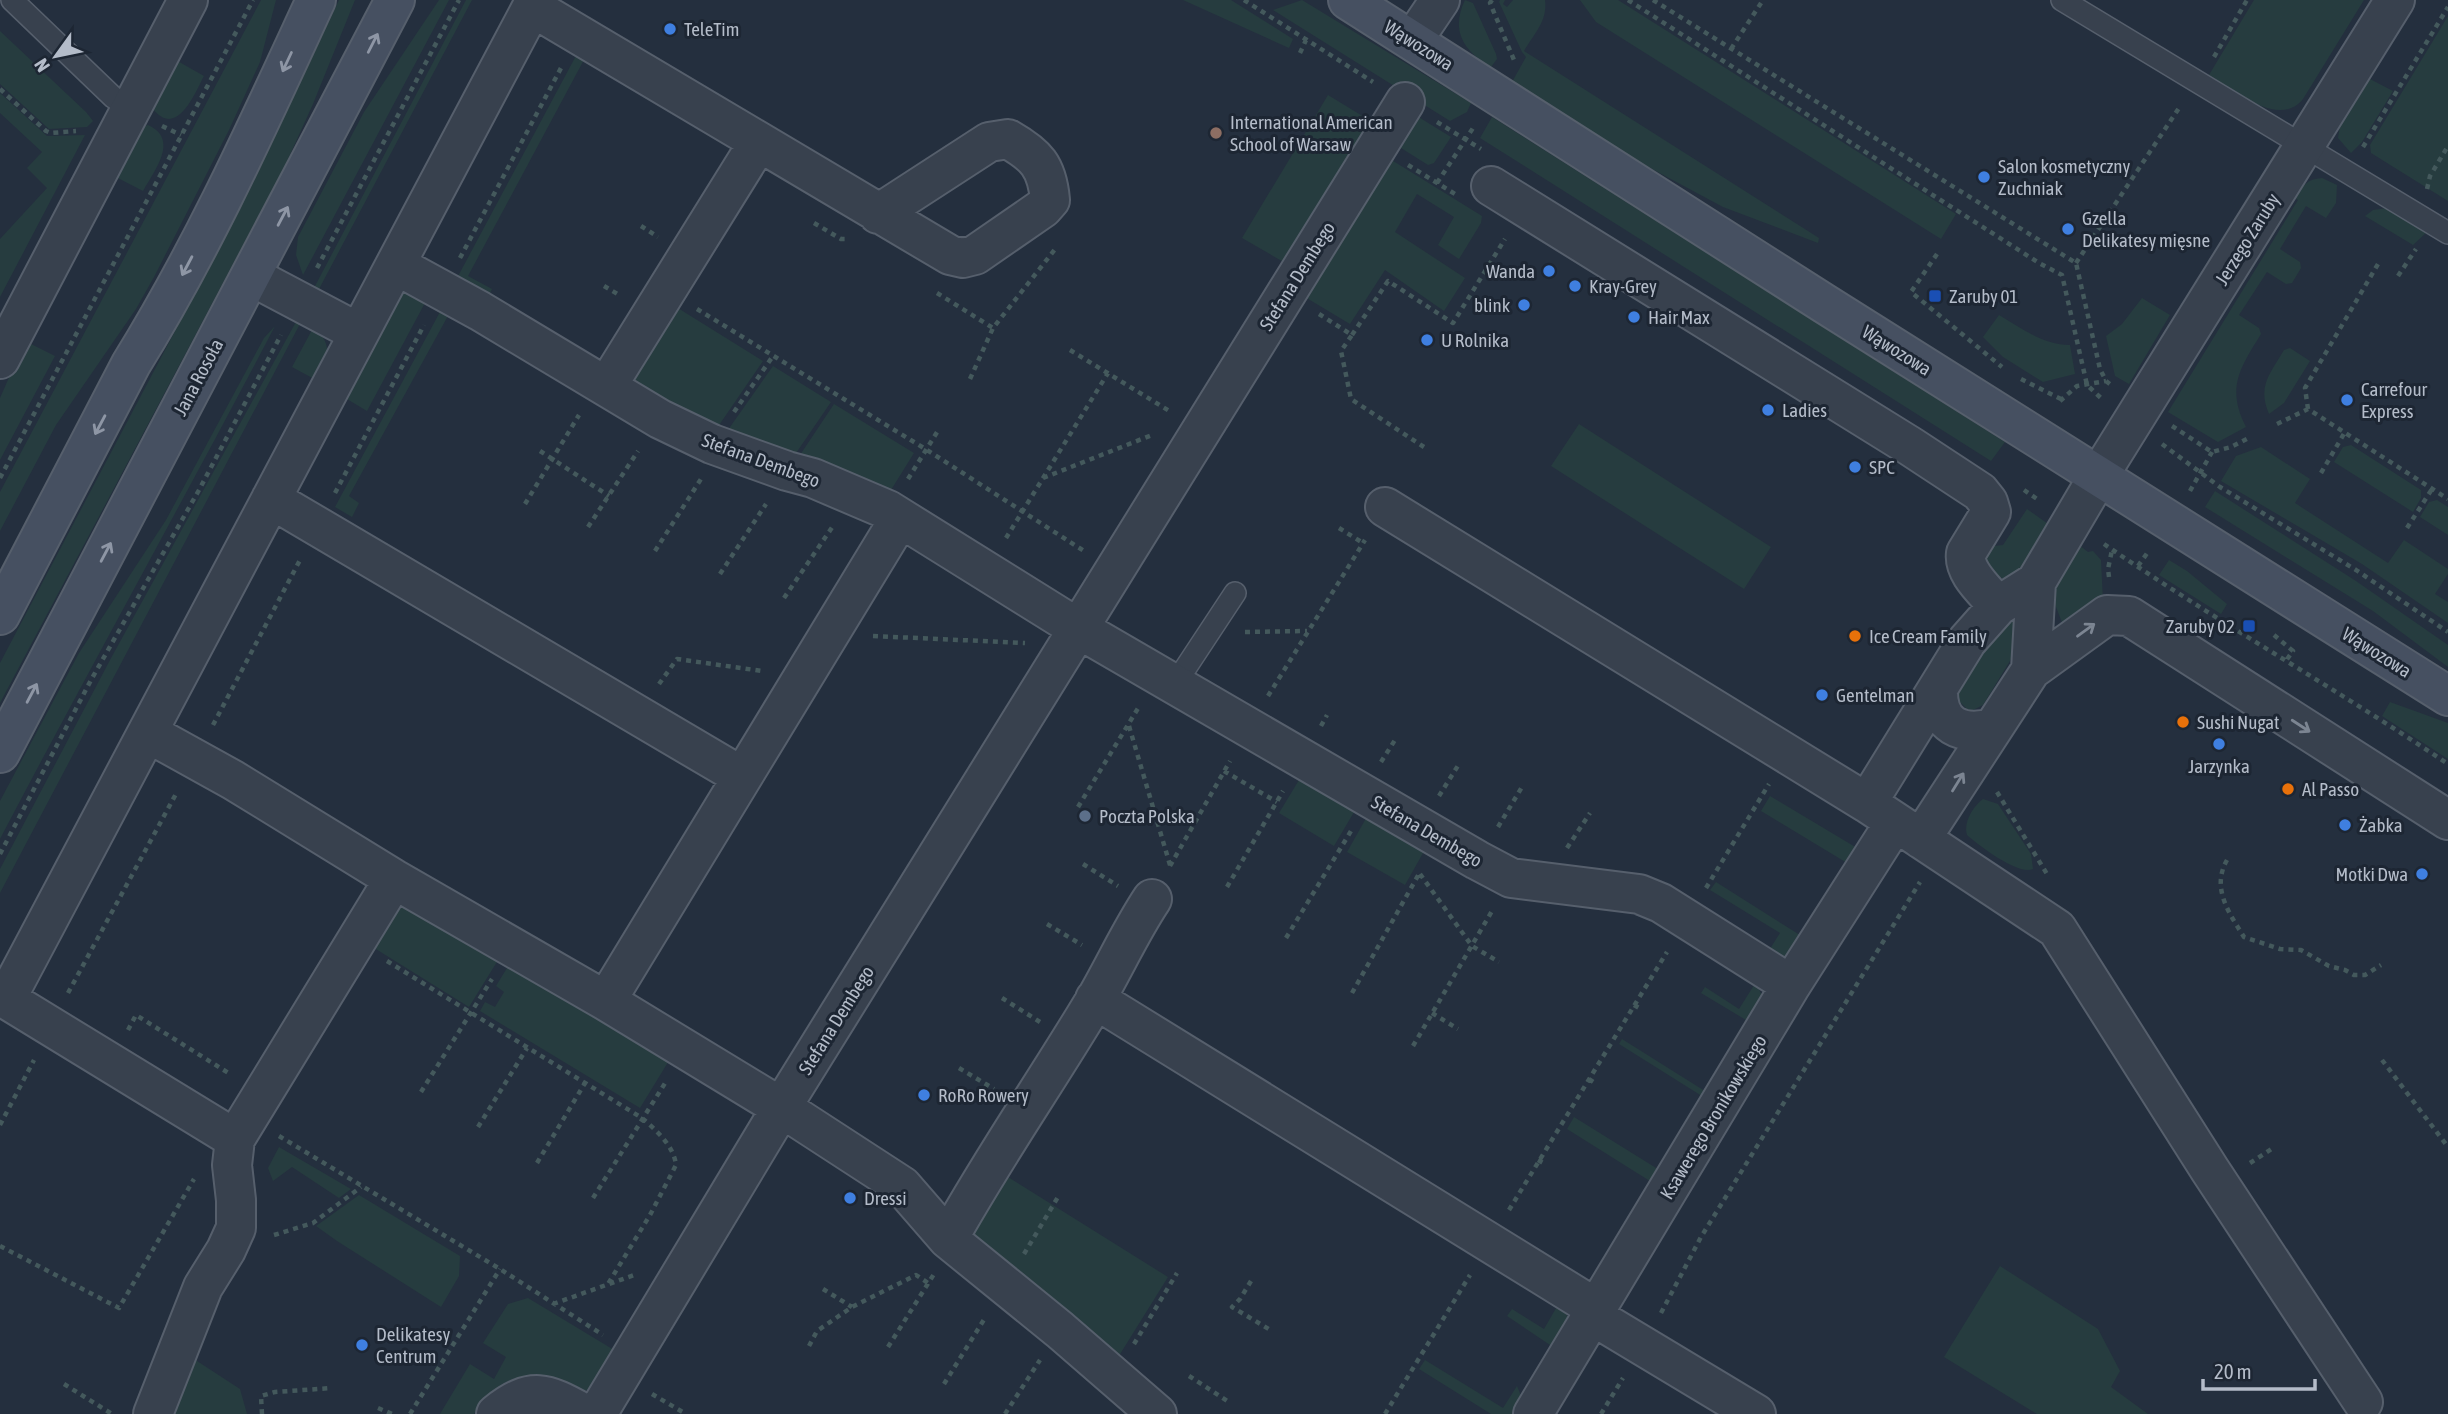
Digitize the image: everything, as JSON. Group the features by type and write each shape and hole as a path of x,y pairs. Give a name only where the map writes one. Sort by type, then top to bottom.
{"street":[{"path":"0,359 188,0"},
{"path":"0,615 131,365 226,192 316,0"},
{"name":"Jana Rosoła","path":"0,753 395,0"},
{"name":"Wąwozowa","path":"1348,0 2448,696"},
{"path":"1413,40 1440,0"},
{"name":"Jerzego Zaruby","path":"2098,477 2395,0"},
{"path":"249,1117 6,999 532,7 878,214"},
{"name":"Stefana Dembego","path":"597,1414 782,1108 1075,636 1199,418 1405,102"},
{"path":"603,384 667,290 758,143"},
{"path":"1475,191 1524,207 1980,492 1988,502 1991,512 1966,553 1965,561 1969,571 1998,606"},
{"name":"Stefana Dembego","path":"396,265 480,311 660,419 717,445 813,478 894,514 985,572 1075,636 1166,679 1511,878 1639,894 1661,903 1791,985"},
{"path":"251,276 359,333"},
{"name":"Ksawerego Bronikowskiego","path":"1902,834 1938,689 1967,641 1998,606 2036,582 2098,477"},
{"path":"271,499 741,776"},
{"path":"1385,506 1902,834 2057,929 2210,1170 2363,1402"},
{"path":"606,1001 830,632 894,514"},
{"name":"Ksawerego Bronikowskiego","path":"1533,1414 1791,985 1902,834 1993,728 2031,670 2036,582"},
{"path":"2031,670 2107,615 2129,616 2448,820"},
{"path":"1938,689 1941,711 1953,726 1972,732 1993,728"},
{"path":"148,733 233,780 394,879 606,1001 782,1108 902,1186 951,1242 1060,1330 1157,1414"},
{"path":"153,1414 203,1287 226,1250 236,1227 232,1165 249,1117 394,879"},
{"path":"951,1242 994,1160 1095,999 1152,899"},
{"path":"1095,999 1595,1312 1643,1346 1756,1414"},
{"path":"496,1414 522,1397 544,1394 585,1414"}],"lane":[{"path":"12,0 113,97 131,109"},
{"path":"2063,0 2448,233"},
{"path":"1166,679 1208,632 1235,593"}],"path":[{"path":"0,478 253,0"},
{"path":"0,853 91,680 199,490 459,0"},
{"path":"1244,0 1405,102"},
{"path":"1492,0 1490,3 1515,60 1507,72"},
{"path":"1629,0 2039,263 2062,275 2087,385 2111,410 2201,473 2356,569 2448,632"},
{"path":"1653,0 2076,263 2100,369 2106,381 2116,388"},
{"path":"1731,49 1763,0"},
{"path":"2076,263 2197,82 2246,0"},
{"path":"2361,151 2448,7"},
{"path":"1300,53 1306,40"},
{"path":"0,89 51,133 87,130"},
{"path":"1437,183 1466,140"},
{"path":"1378,146 1437,183 1475,191"},
{"path":"2416,185 2427,191 2430,176 2448,146"},
{"path":"1424,447 1352,399 1341,351 1388,281 1453,323 1524,207"},
{"path":"970,379 993,328 1059,244"},
{"path":"1937,254 1912,292 2010,372"},
{"path":"2308,409 2305,388 2378,264"},
{"path":"667,290 1114,570"},
{"path":"1336,326 1352,335"},
{"path":"1070,351 1199,418"},
{"path":"655,551 773,356"},
{"path":"985,572 1108,373"},
{"path":"2018,377 2061,399"},
{"path":"2052,409 2077,386 2106,381"},
{"path":"525,504 603,384"},
{"path":"2277,424 2308,409"},
{"path":"2308,409 2448,499"},
{"path":"1042,478 1199,418"},
{"path":"588,527 660,419"},
{"path":"2170,424 2212,452"},
{"path":"894,514 939,429"},
{"path":"2321,473 2346,432"},
{"path":"2188,496 2212,452 2252,437"},
{"path":"540,451 608,496"},
{"path":"720,575 787,471"},
{"path":"2407,528 2432,489"},
{"path":"784,598 853,496"},
{"path":"1339,527 1363,543"},
{"path":"2101,542 2448,764"},
{"path":"1208,632 1308,631"},
{"path":"830,632 899,638 1075,636"},
{"path":"1078,807 1129,725 1166,679"},
{"path":"1227,887 1327,715"},
{"path":"1129,725 1170,866"},
{"path":"1224,771 1277,802"},
{"path":"1993,786 2049,877"},
{"path":"1477,860 1522,787"},
{"path":"1286,938 1371,799"},
{"path":"1601,1414 1643,1346 1701,1237 1902,834"},
{"path":"1352,993 1439,838"},
{"path":"2227,860 2221,872 2219,886 2227,910 2244,937 2280,949 2301,950 2329,966 2354,975 2365,975 2381,965"},
{"path":"1420,873 1472,946 1499,962"},
{"path":"1413,1046 1511,878"},
{"path":"357,942 642,1118 658,1132 676,1165 650,1215 608,1284"},
{"path":"421,1093 513,946"},
{"path":"1634,1005 1641,1009"},
{"path":"1432,1013 1458,1028"},
{"path":"126,1034 136,1015 249,1117 611,1339"},
{"path":"478,1127 527,1048"},
{"path":"593,1198 686,1050"},
{"path":"0,1125 38,1053"},
{"path":"2382,1060 2448,1147"},
{"path":"1589,1079 1595,1083"},
{"path":"537,1163 585,1083"},
{"path":"2250,1164 2273,1148"},
{"path":"1538,1160 1545,1164"},
{"path":"0,1246 119,1308 197,1174"},
{"path":"226,1250 313,1223 361,1187"},
{"path":"944,1384 1058,1197"},
{"path":"888,1347 951,1242"},
{"path":"552,1304 692,1255"},
{"path":"410,1414 500,1269"},
{"path":"1113,1376 1177,1273"},
{"path":"809,1346 817,1331 852,1307 916,1275 928,1283"},
{"path":"1251,1281 1232,1307 1272,1331"},
{"path":"823,1289 852,1307"},
{"path":"1005,1414 1060,1330"},
{"path":"1189,1376 1229,1402"},
{"path":"64,1384 112,1414"},
{"path":"262,1414 261,1396 275,1392 332,1388"},
{"path":"378,1408 392,1414"}],"green space":[{"path":"261,0 276,0 260,62 229,130 136,309 56,425 0,531 0,492"},
{"path":"339,0 355,0 283,170 0,703 0,663 251,187"},
{"path":"439,0 449,0 303,275 296,255 298,237 364,112"},
{"path":"466,0 472,0 318,291 314,288"},
{"path":"1183,0 1231,0 1293,39 1289,48"},
{"path":"1302,0 1471,103 1467,112 1450,121 1273,10"},
{"path":"1465,0 1473,3 1496,54 1497,59 1491,67 1473,54 1462,39 1459,21"},
{"path":"1500,0 1505,0 1503,4 1507,7 1513,0 1545,0 1542,21 1524,51 1819,238 1818,243 1723,207 1641,163 1512,82 1526,57"},
{"path":"1580,0 1618,0 1956,214 1941,239 1596,22"},
{"path":"2254,0 2364,0 2303,99 2293,107 2269,109 2243,97 2209,75"},
{"path":"2448,16 2448,201 2371,153 2370,145"},
{"path":"0,31 86,112 93,121 87,127 49,129 0,84"},
{"path":"578,52 586,56 468,276 492,289 488,297 456,280"},
{"path":"174,59 204,76 184,110 170,119 162,117 153,109"},
{"path":"2370,79 2393,91 2362,142 2351,153 2338,138 2341,120 2344,121"},
{"path":"0,93 47,136 85,135 0,297 0,239 47,188 27,168 42,152 0,113"},
{"path":"1328,95 1374,123 1287,264 1242,238"},
{"path":"1412,113 1451,137 1434,163 1428,165 1393,143"},
{"path":"1492,117 2005,442 1991,461 1480,138"},
{"path":"148,125 162,138 163,147 158,165 143,191 112,175 144,126"},
{"path":"1390,159 1482,216 1481,223 1459,259 1438,245 1454,217 1417,194 1395,232 1465,278 1444,311 1385,270 1350,324 1300,294"},
{"path":"2322,178 2337,185 2336,203 2326,218 2306,206 2280,249 2300,262 2301,268 2292,283 2286,284 2267,272 2239,315 2259,328 2261,334 2242,368 2236,389 2240,413 2246,427 2218,442 2168,412 2298,200 2295,198 2309,182"},
{"path":"2387,208 2427,232 2413,245 2365,216 2373,210"},
{"path":"402,290 426,301 367,411 345,395"},
{"path":"2142,298 2170,315 2129,384 2115,376 2106,336 2122,324"},
{"path":"673,305 763,361 713,434 622,385"},
{"path":"441,310 449,314 349,496 359,503 352,517 335,507"},
{"path":"1999,315 2041,339 2070,345 2075,374 2043,382 2003,357 1983,337"},
{"path":"297,320 301,322 0,893 0,869 110,660"},
{"path":"275,326 0,839 0,801 79,653 166,520 264,338"},
{"path":"313,328 325,340 327,346 326,359 316,380 292,367"},
{"path":"25,341 55,356 0,460 0,398"},
{"path":"2290,348 2310,361 2284,403 2269,414 2264,396 2267,380 2284,350"},
{"path":"773,366 831,402 792,459 723,437"},
{"path":"834,404 914,453 891,490 796,461"},
{"path":"1579,424 1771,547 1744,589 1551,466"},
{"path":"2351,445 2421,490 2421,498 2413,512 2334,462 2343,447"},
{"path":"2261,447 2310,479 2295,503 2388,563 2404,540 2448,569 2448,574 2435,594 2448,602 2448,623 2362,564 2221,481 2236,456"},
{"path":"2215,491 2356,581 2448,645 2448,667 2373,611 2205,507"},
{"path":"2437,500 2448,507 2448,535 2420,517 2429,502"},
{"path":"2027,509 2051,526 2018,575 2008,578 1996,575 1986,563 1985,547 2003,545"},
{"path":"2079,545 2088,552 2093,551 2101,560 2103,601 2063,625 2051,594"},
{"path":"2169,560 2187,571 2227,604 2221,614 2159,575"},
{"path":"2015,604 2024,638 1983,705 1973,710 1967,709 1956,698 1957,690"},
{"path":"2390,702 2448,723 2448,759 2382,716"},
{"path":"1302,775 1357,807 1334,846 1279,813"},
{"path":"1770,796 1857,848 1847,863 1761,811"},
{"path":"1983,799 1998,804 2031,854 2033,869 2027,870 2009,864 1967,835 1966,825 1970,815"},
{"path":"1369,813 1427,846 1405,885 1347,852"},
{"path":"1716,882 1803,937 1787,956 1775,958 1766,955 1780,933 1710,890"},
{"path":"401,903 500,957 469,1007 371,946"},
{"path":"510,963 670,1059 640,1108 480,1011 485,1002 495,1007 504,992 496,986"},
{"path":"1756,982 1762,996 1751,1023 1701,993 1705,987 1739,1009"},
{"path":"1622,1039 1708,1093 1705,1098 1619,1044"},
{"path":"1574,1117 1661,1171 1653,1183 1567,1129"},
{"path":"279,1147 351,1189 339,1198 292,1167 273,1181 268,1168"},
{"path":"1000,1172 1168,1277 1117,1359 972,1234"},
{"path":"359,1195 460,1256 459,1276 441,1307 316,1226"},
{"path":"2000,1266 2098,1329 2120,1371 2111,1387 2148,1414 2037,1414 1944,1357"},
{"path":"528,1298 619,1353 598,1387 583,1391 551,1378 522,1377 497,1388 474,1414 440,1414 470,1364 494,1379 506,1357 483,1343 508,1304"},
{"path":"1559,1303 1566,1310 1568,1323 1553,1347 1507,1316 1512,1309 1544,1329"},
{"path":"194,1359 240,1389 247,1414 165,1414"},
{"path":"1425,1360 1503,1408 1517,1386 1522,1398 1512,1414 1491,1414 1419,1369"}],"place":[{"name":"TeleTim","path":"670,29"},
{"name":"International American School of Warsaw","path":"1216,133"},
{"name":"Salon kosmetyczny Zuchniak","path":"1984,177"},
{"name":"Gzella Delikatesy mięsne","path":"2068,229"},
{"name":"Wanda","path":"1549,271"},
{"name":"Kray-Grey","path":"1575,286"},
{"name":"Zaruby 01","path":"1935,296"},
{"name":"blink","path":"1524,305"},
{"name":"Hair Max","path":"1634,317"},
{"name":"U Rolnika","path":"1427,340"},
{"name":"Carrefour Express","path":"2347,400"},
{"name":"Ladies","path":"1768,410"},
{"name":"SPC","path":"1855,467"},
{"name":"Zaruby 02","path":"2249,626"},
{"name":"Ice Cream Family","path":"1855,636"},
{"name":"Gentelman","path":"1822,695"},
{"name":"Sushi Nugat","path":"2183,722"},
{"name":"Jarzynka","path":"2219,744"},
{"name":"Al Passo","path":"2288,789"},
{"name":"Poczta Polska","path":"1085,816"},
{"name":"Żabka","path":"2345,825"},
{"name":"Motki Dwa","path":"2422,874"},
{"name":"RoRo Rowery","path":"924,1095"},
{"name":"Dressi","path":"850,1198"},
{"name":"Delikatesy Centrum","path":"362,1345"}]}
